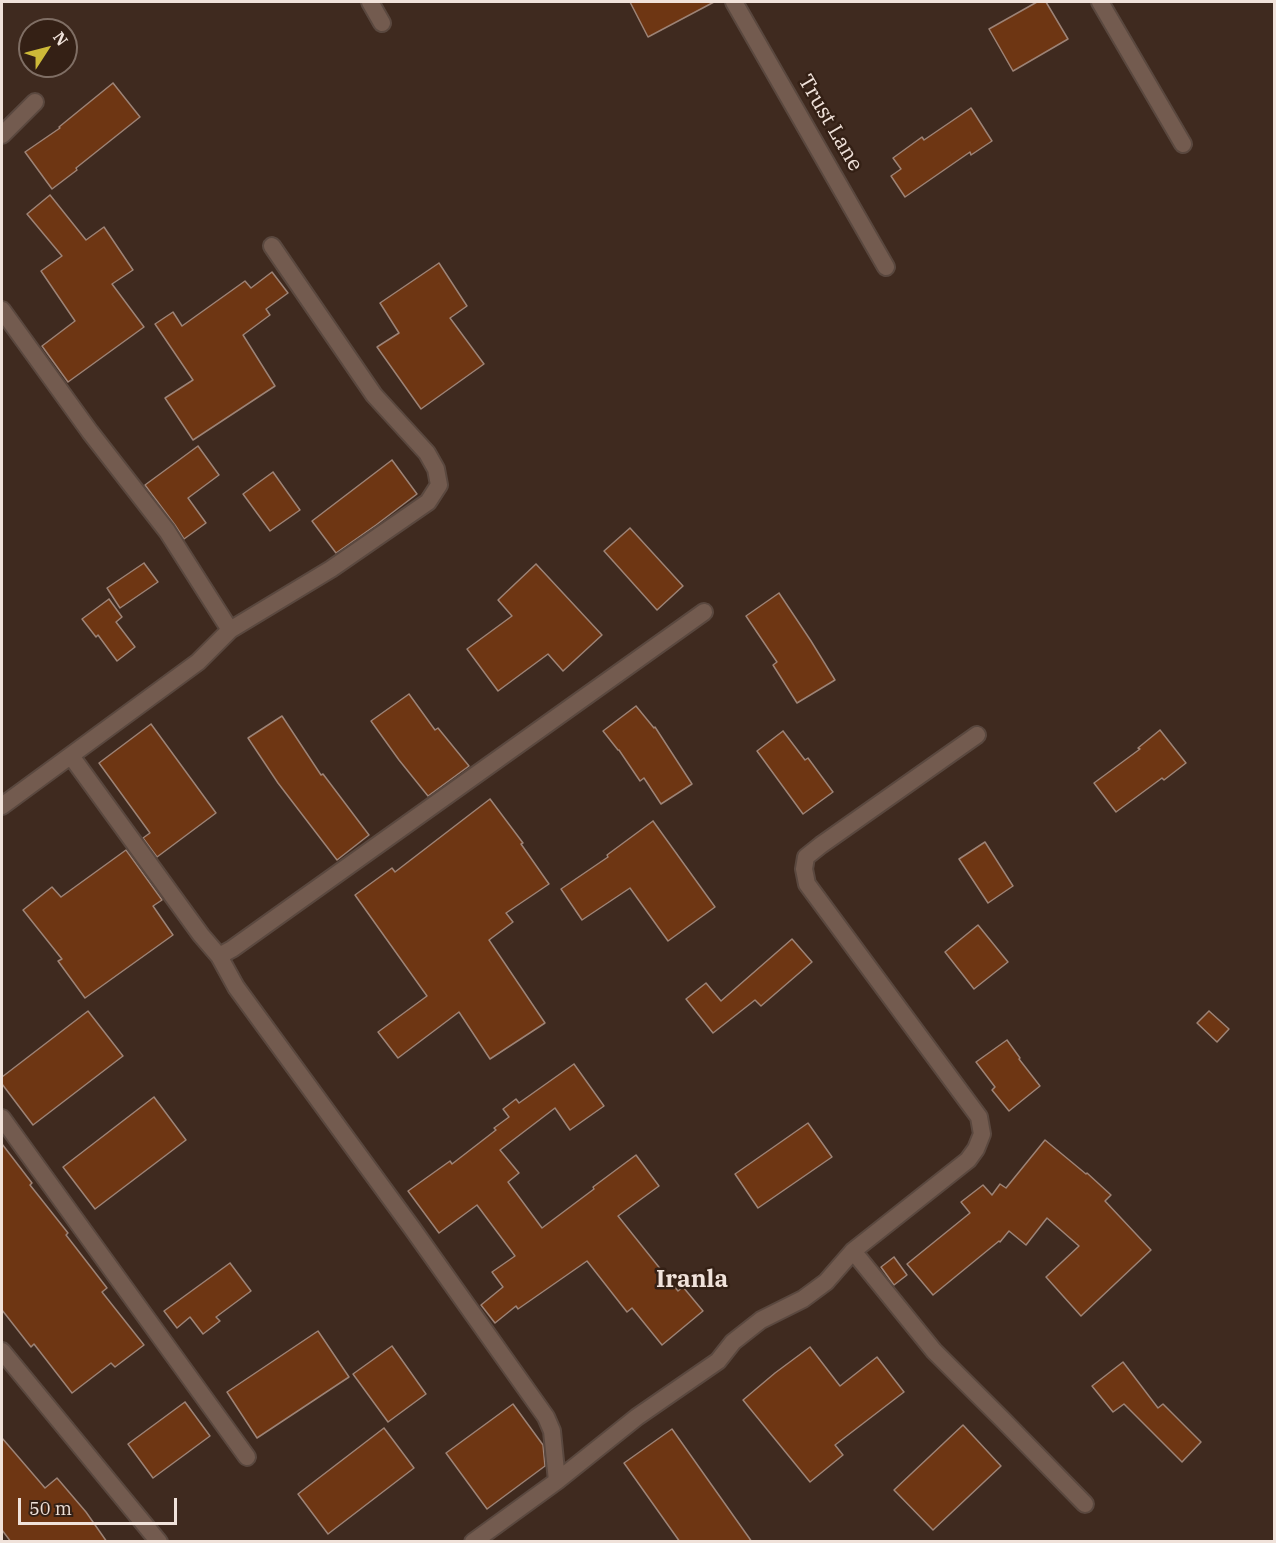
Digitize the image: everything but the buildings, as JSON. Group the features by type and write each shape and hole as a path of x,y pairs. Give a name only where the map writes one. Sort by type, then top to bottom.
{"street":[{"path":"370,2 381,23"},
{"name":"Trust Lane","path":"734,2 886,267"},
{"path":"1104,3 1183,144"},
{"path":"2,135 35,102"},
{"path":"2,806 198,662 230,630 331,569 428,502 439,485 436,469 427,453 374,395 272,246"},
{"path":"2,310 90,432 167,531 230,630"},
{"path":"219,956 232,949 704,612"},
{"path":"473,1542 557,1481 637,1417 718,1361 733,1342 761,1320 803,1299 826,1282 853,1251 968,1161 976,1149 982,1134 979,1117 807,884 804,869 806,857 821,845 977,735"},
{"path":"71,756 201,935 219,956 236,987 412,1228 546,1417 554,1438 557,1481"},
{"path":"2,1118 247,1457"},
{"path":"853,1251 934,1351 1085,1504"},
{"path":"2,1351 159,1542"}],"district":[{"name":"Iranla","path":"692,1280"}]}
